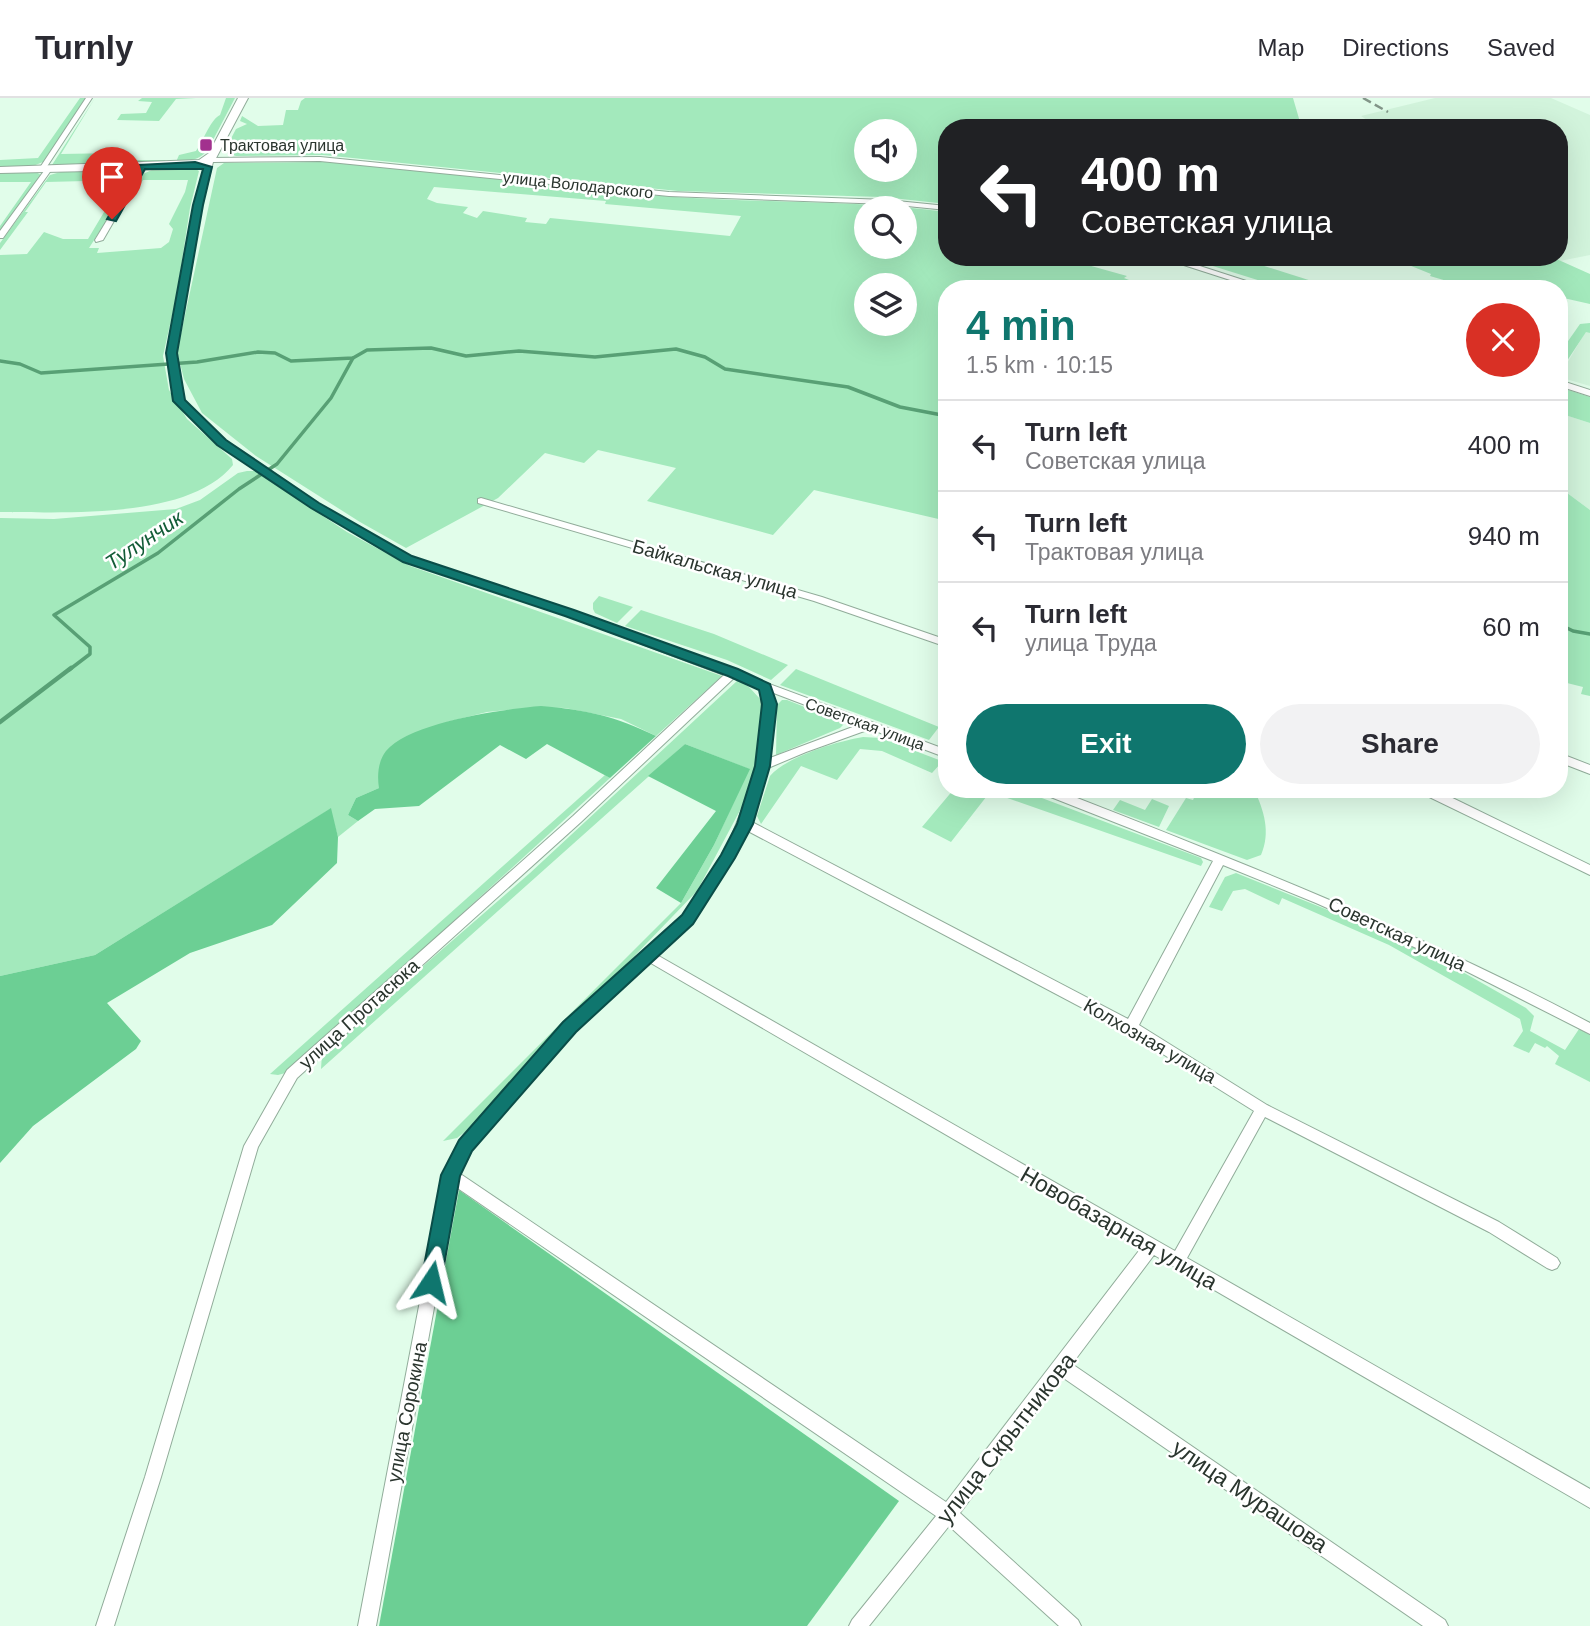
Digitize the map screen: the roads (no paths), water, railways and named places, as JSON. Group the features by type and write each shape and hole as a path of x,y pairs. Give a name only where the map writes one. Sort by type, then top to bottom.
{"highway":[{"path":"0,170 142,167 195,164 211,160 243,98"}],"street":[{"path":"0,236 89,98"},
{"name":"улица Володарского","path":"211,160 320,159 669,194 863,200 938,207"},
{"name":"Советская улица","path":"211,160 198,205 172,353 179,401 222,442 315,506 408,559 569,613 938,751"},
{"path":"99,240 142,167"},
{"path":"1192,266 1238,280"},
{"path":"1568,386 1590,393"},
{"name":"Байкальская улица","path":"481,500 818,599 938,642"},
{"name":"улица Протасюка","path":"105,1626 153,1477 251,1146 292,1074 577,818 733,673"},
{"name":"улица Сорокина","path":"367,1626 451,1175 465,1145 570,1027 688,919 703,899 745,824 763,766 769,704 765,688"},
{"path":"763,766 870,725"},
{"path":"1568,761 1590,770"},
{"name":"Советская улица","path":"1065,798 1426,945 1590,1029"},
{"path":"1442,798 1590,870"},
{"name":"Колхозная улица","path":"745,824 1131,1027 1262,1109 1494,1227 1552,1263"},
{"path":"1131,1027 1220,859"},
{"name":"Новобазарная улица","path":"649,956 1590,1499"},
{"path":"1177,1262 1262,1109"},
{"path":"451,1175 948,1514 1072,1626"},
{"name":"улица Скрытникова","path":"858,1626 1062,1367 1151,1247"},
{"name":"улица Мурашова","path":"1062,1367 1438,1626"}],"waterway":[{"path":"353,358 367,350 431,348 466,356 519,351 595,357 676,349 705,357 725,369 848,387 900,407 938,414"},
{"path":"0,361 20,364 41,373 197,362 258,352 275,353 291,361 353,358"},
{"name":"Тулунчик","path":"69,670 90,654 90,647 54,615 158,553 239,489 277,464 331,398 353,358"},
{"path":"1568,628 1590,634"},
{"name":"Тулунчик","path":"0,722 71,668"}],"railway":[{"path":"1363,98 1388,112"}],"place":[{"name":"Трактовая улица","path":"206,145"}]}
